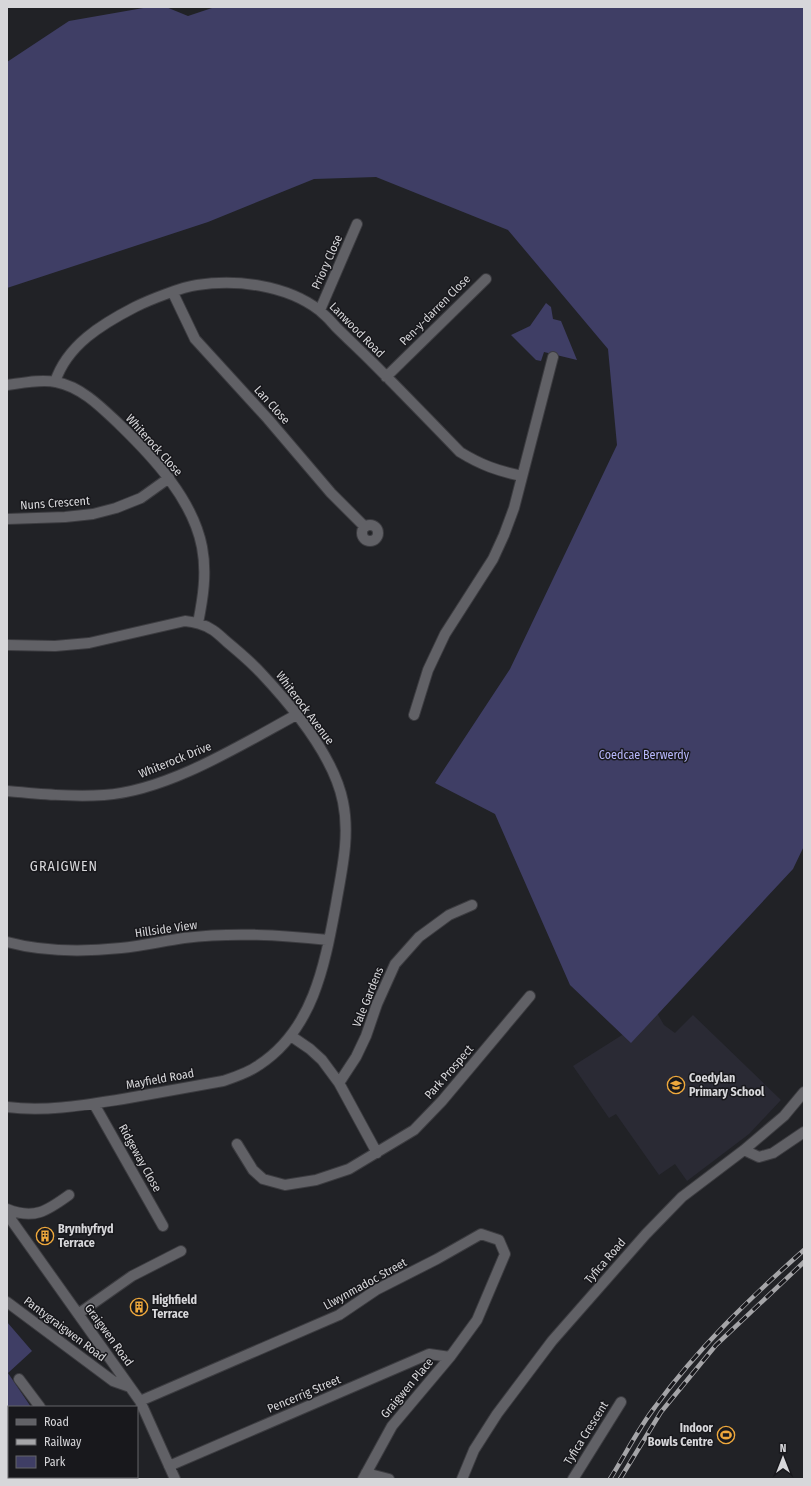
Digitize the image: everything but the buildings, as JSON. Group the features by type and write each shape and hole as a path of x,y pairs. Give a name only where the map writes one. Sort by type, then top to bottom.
{"street":[{"name":"Priory Close","path":"320,310 357,224"},
{"name":"Pen-y-darren Close","path":"386,377 486,279"},
{"name":"Lanwood Road","path":"55,382 58,374 78,345 93,332 112,319 140,304 196,285 224,282 270,288 290,295 320,310 460,452 501,472 522,476"},
{"name":"Lan Close","path":"173,292 195,339 268,419 331,493 364,527"},
{"path":"414,715 426,676 445,634 496,553 514,508 553,357"},
{"name":"Whiterock Close","path":"7,385 55,382 77,390 106,411 151,457 169,478 196,524 202,547 205,571 203,597 198,623"},
{"name":"Nuns Crescent","path":"7,519 65,517 93,514 116,508 141,498 169,478"},
{"name":"Whiterock Avenue","path":"7,645 55,646 89,643 168,624 185,621 198,623 212,629 256,668 280,693 316,740 328,760 343,801 346,825 346,846 323,967 314,992 298,1025"},
{"name":"Whiterock Drive","path":"7,791 36,794 104,795 134,790 194,769 296,715"},
{"name":"Vale Gardens","path":"338,1082 356,1057 395,964 419,937 449,915 472,905"},
{"name":"Hillside View","path":"7,942 44,949 80,950 122,948 184,938 248,934 277,934 329,940"},
{"name":"Park Prospect","path":"237,1144 253,1170 263,1179 285,1185 316,1180 349,1169 414,1130 442,1101 530,996"},
{"name":"Mayfield Road","path":"7,1107 22,1109 57,1108 94,1104 223,1081 241,1075 259,1066 277,1051 291,1036 298,1025"},
{"path":"291,1036 310,1049 322,1060 338,1082 377,1153"},
{"name":"Tyfica Road","path":"462,1479 474,1450 497,1414 552,1341 646,1234 682,1198 744,1150 784,1116 804,1092"},
{"name":"Ridgeway Close","path":"94,1104 163,1226"},
{"path":"744,1150 759,1156 773,1153 804,1132"},
{"path":"7,1209 27,1214 39,1213 50,1209 69,1195"},
{"name":"Graigwen Road","path":"7,1214 140,1401 175,1479"},
{"name":"Llwynmadoc Street","path":"140,1401 339,1315 376,1290 437,1259 481,1234 499,1240 505,1254 477,1320 450,1357"},
{"path":"78,1314 132,1276 181,1251"},
{"name":"Pantygraigwen Road","path":"7,1302 113,1381 130,1387"},
{"name":"Pencerrig Street","path":"169,1466 429,1354 450,1357"},
{"name":"Graigwen Place","path":"365,1476 392,1426 450,1357"},
{"path":"18,1379 39,1406"},
{"name":"Tyfica Crescent","path":"573,1479 621,1402"},
{"path":"365,1476 389,1479"}],"shaded area":[{"name":"Coedylan Primary School","path":"657,1013 664,1025 675,1033 693,1015 781,1100 749,1134 687,1181 675,1164 659,1175 616,1114 609,1118 573,1066"}],"green space":[{"name":"Coedcae Berwerdy","path":"149,7 166,7 188,16 215,7 804,7 804,846 793,869 631,1043 570,985 495,814 435,783 510,669 617,445 608,349 508,230 376,177 314,179 208,222 7,288 7,62 69,21"},
{"path":"546,303 551,307 553,319 561,321 577,360 544,352 541,361 536,360 511,335 530,326"},
{"path":"7,1322 32,1351 8,1373 30,1406 8,1406 8,1478 49,1478 7,1479"}],"railway":[{"path":"610,1479 649,1415 689,1364 744,1305 804,1250"},
{"path":"620,1479 661,1412 716,1345 804,1262"}],"place":[{"name":"Coedylan Primary School","path":"676,1085"},
{"name":"Brynhyfryd Terrace","path":"45,1236"},
{"name":"Highfield Terrace","path":"139,1307"},
{"name":"Indoor Bowls Centre","path":"726,1435"}],"district":[{"name":"GRAIGWEN","path":"64,866"}]}
